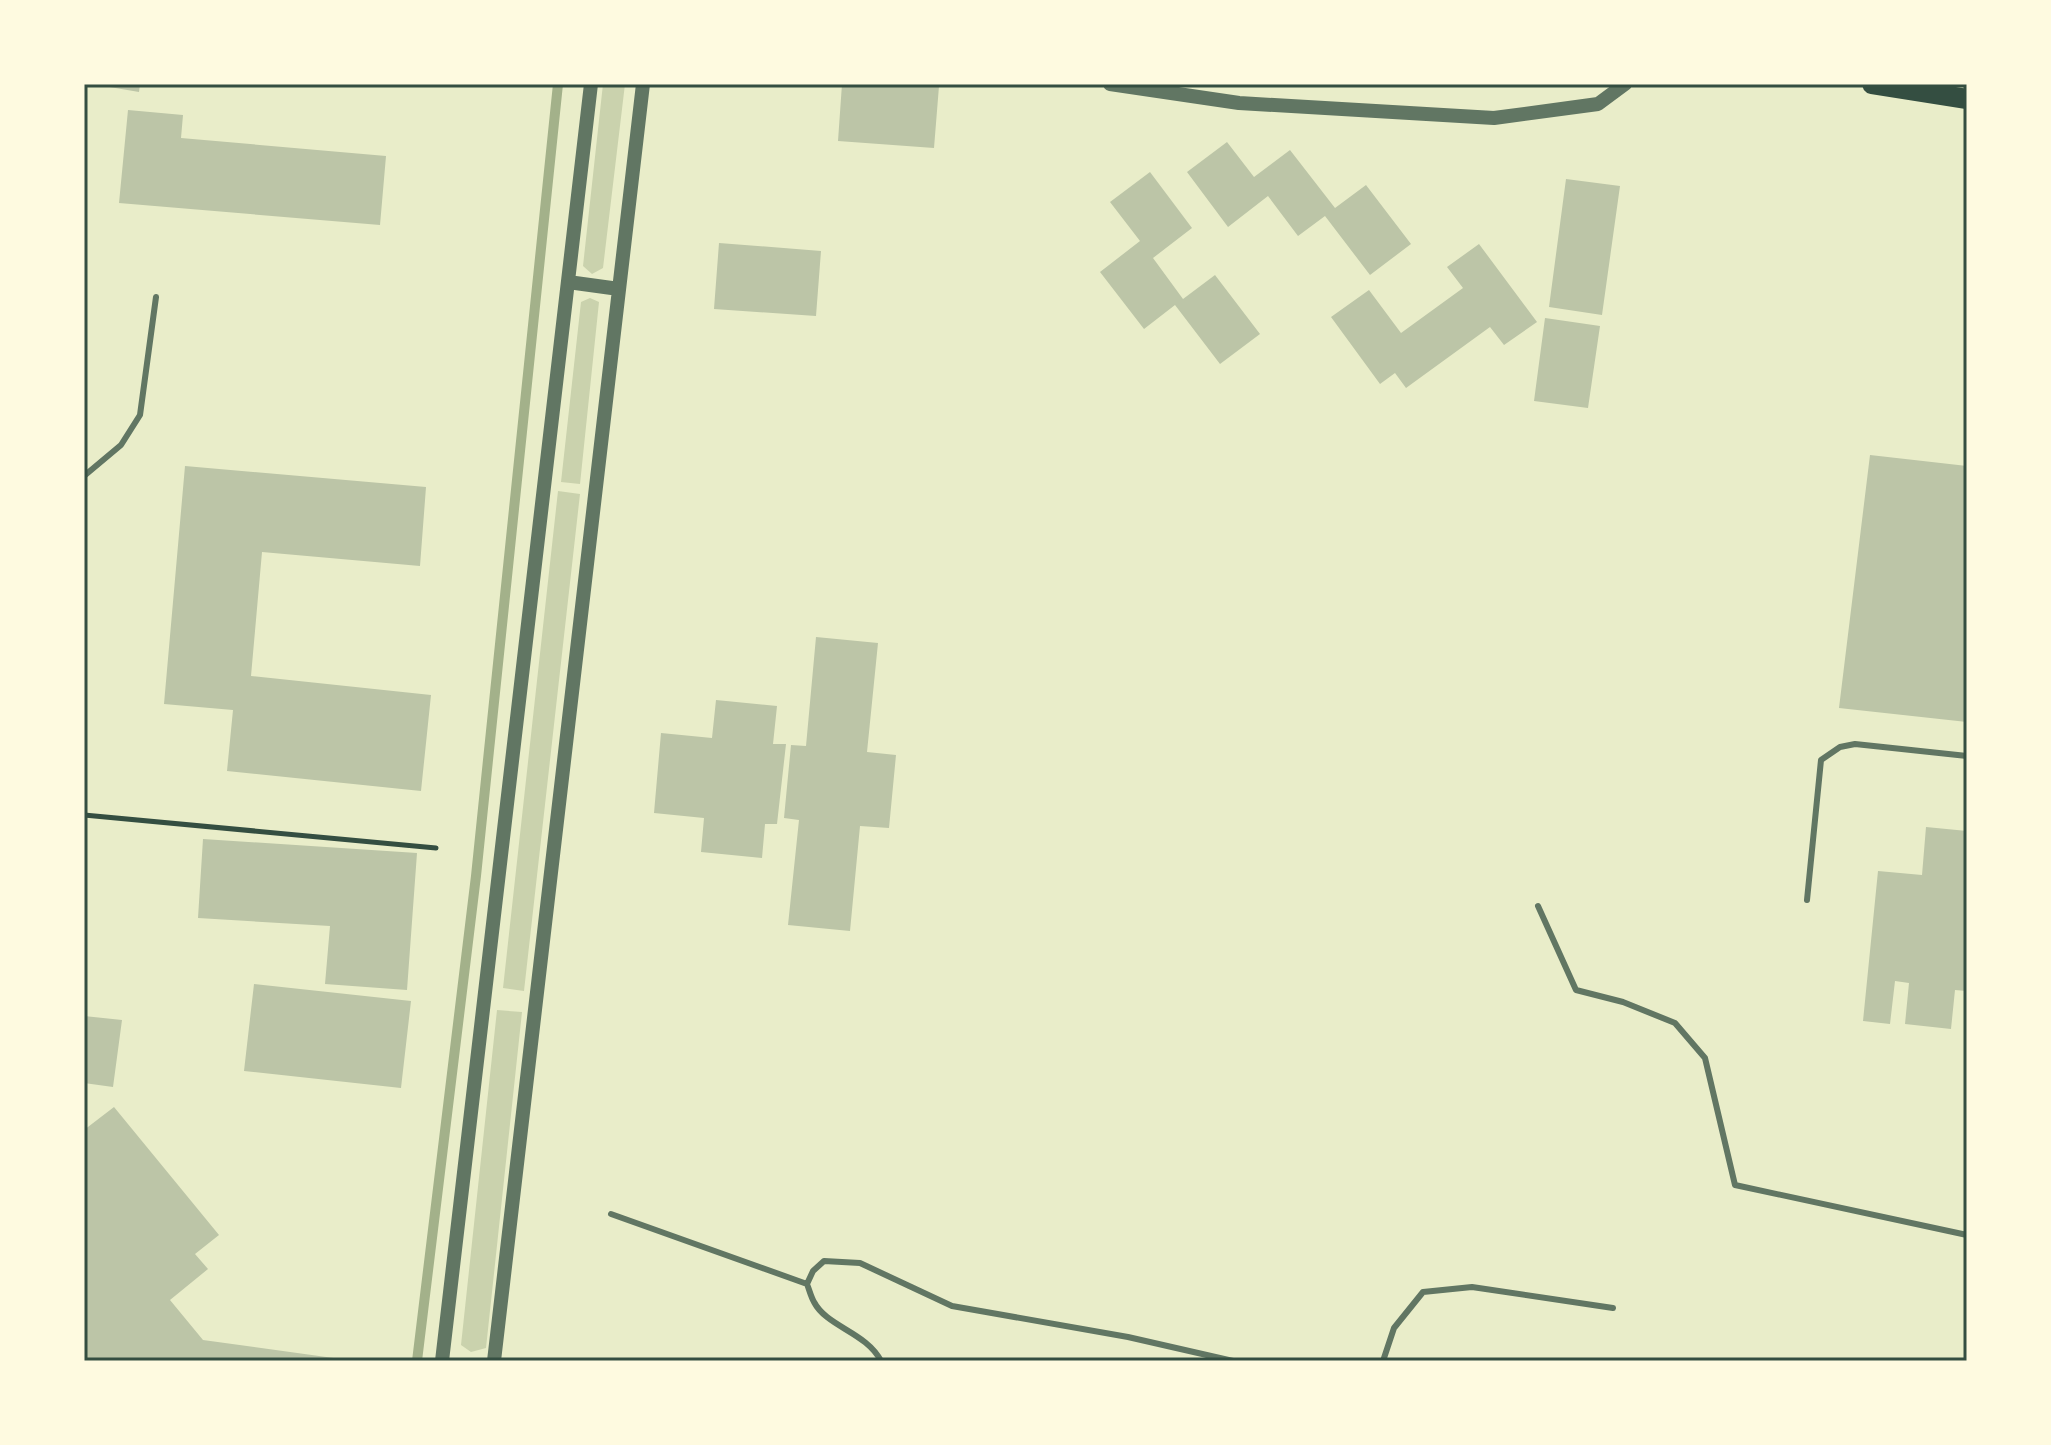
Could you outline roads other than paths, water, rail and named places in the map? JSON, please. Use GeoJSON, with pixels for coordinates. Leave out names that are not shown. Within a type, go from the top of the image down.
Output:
{"type":"FeatureCollection","features":[{"type":"Feature","properties":{"kind":"main road"},"geometry":{"type":"LineString","coordinates":[[1872,84],[1967,99]]}},
{"type":"Feature","properties":{"kind":"street"},"geometry":{"type":"LineString","coordinates":[[442,1361],[591,84]]}},
{"type":"Feature","properties":{"kind":"street"},"geometry":{"type":"LineString","coordinates":[[494,1361],[643,84]]}},
{"type":"Feature","properties":{"kind":"street"},"geometry":{"type":"LineString","coordinates":[[1110,84],[1239,103],[1494,118],[1598,104],[1625,84]]}},
{"type":"Feature","properties":{"kind":"street"},"geometry":{"type":"LineString","coordinates":[[568,282],[619,289]]}},
{"type":"Feature","properties":{"kind":"lane"},"geometry":{"type":"LineString","coordinates":[[84,476],[121,445],[140,415],[156,297]]}},
{"type":"Feature","properties":{"kind":"lane"},"geometry":{"type":"LineString","coordinates":[[1807,900],[1821,760],[1840,747],[1855,744],[1967,756]]}},
{"type":"Feature","properties":{"kind":"lane"},"geometry":{"type":"LineString","coordinates":[[1538,906],[1576,990],[1623,1002],[1675,1023],[1705,1058],[1735,1185],[1967,1235]]}},
{"type":"Feature","properties":{"kind":"lane"},"geometry":{"type":"LineString","coordinates":[[611,1214],[807,1284]]}},
{"type":"Feature","properties":{"kind":"lane"},"geometry":{"type":"LineString","coordinates":[[881,1361],[865,1340],[814,1304],[807,1284],[813,1271],[824,1261],[860,1263],[952,1306],[1128,1337],[1233,1361]]}},
{"type":"Feature","properties":{"kind":"lane"},"geometry":{"type":"LineString","coordinates":[[1383,1361],[1394,1328],[1423,1292],[1472,1287],[1613,1308]]}},
{"type":"Feature","properties":{"kind":"waterway"},"geometry":{"type":"LineString","coordinates":[[417,1361],[476,876],[558,84]]}}]}
